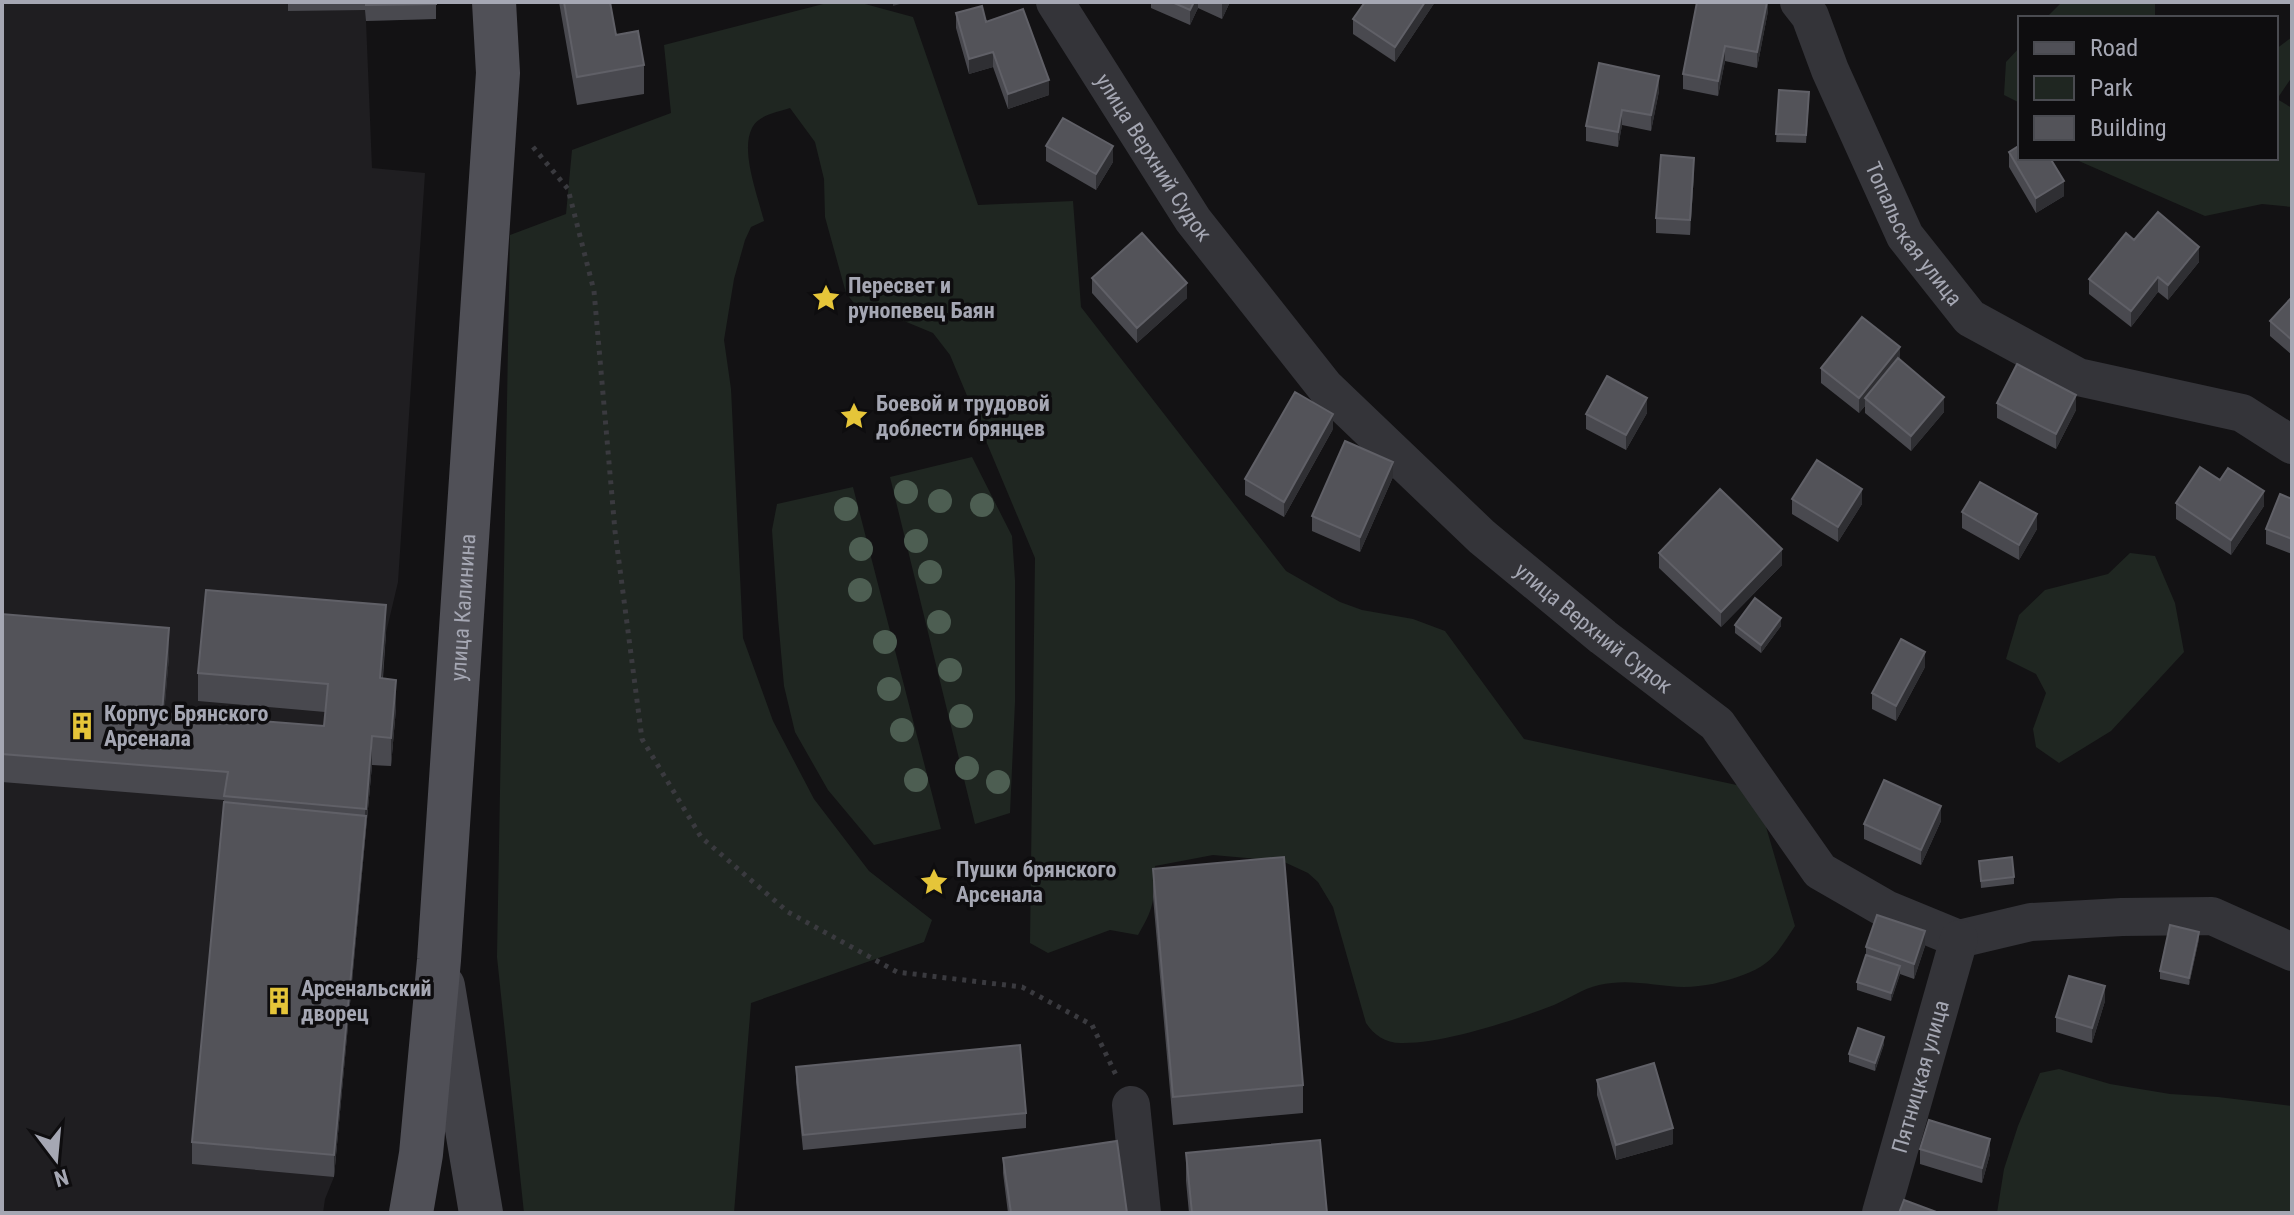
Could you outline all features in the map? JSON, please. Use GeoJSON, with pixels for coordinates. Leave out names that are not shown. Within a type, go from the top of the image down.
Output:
{"type":"FeatureCollection","features":[{"type":"Feature","properties":{"kind":"main road","name":"улица Калинина"},"geometry":{"type":"LineString","coordinates":[[411,1213],[421,1154],[439,960],[498,73],[494,2]]}},
{"type":"Feature","properties":{"kind":"street","name":"улица Верхний Судок"},"geometry":{"type":"LineString","coordinates":[[1055,2],[1193,220],[1325,387],[1482,537],[1603,637],[1717,724],[1820,871],[1886,909],[1959,939]]}},
{"type":"Feature","properties":{"kind":"street","name":"Топальская улица"},"geometry":{"type":"LineString","coordinates":[[1799,2],[1810,16],[1830,70],[1905,236],[1970,318],[2078,377],[2242,413],[2292,445]]}},
{"type":"Feature","properties":{"kind":"street"},"geometry":{"type":"LineString","coordinates":[[1959,939],[2031,922],[2212,916],[2292,952]]}},
{"type":"Feature","properties":{"kind":"street","name":"Пятницкая улица"},"geometry":{"type":"LineString","coordinates":[[1881,1213],[1959,939]]}},
{"type":"Feature","properties":{"kind":"street"},"geometry":{"type":"LineString","coordinates":[[439,960],[481,1213]]}},
{"type":"Feature","properties":{"kind":"street"},"geometry":{"type":"LineString","coordinates":[[1131,1105],[1142,1213]]}},
{"type":"Feature","properties":{"kind":"path"},"geometry":{"type":"LineString","coordinates":[[496,103],[568,189],[594,291],[615,531],[642,739],[701,837],[788,912],[897,972],[1022,987],[1092,1025],[1131,1105]]}},
{"type":"Feature","properties":{"kind":"shaded area"},"geometry":{"type":"Polygon","coordinates":[[[2,2],[436,2],[436,19],[366,21],[372,168],[425,173],[398,582],[386,633],[380,706],[396,708],[391,766],[372,765],[334,1177],[323,1213],[2,1213],[2,2]]]}},
{"type":"Feature","properties":{"kind":"green space"},"geometry":{"type":"Polygon","coordinates":[[[831,2],[864,2],[913,17],[978,205],[1073,201],[1081,307],[1286,571],[1340,602],[1362,610],[1413,619],[1445,631],[1524,739],[1755,789],[1795,926],[1774,956],[1753,971],[1721,982],[1684,987],[1631,982],[1599,985],[1500,1024],[1437,1040],[1401,1043],[1380,1038],[1366,1023],[1333,907],[1318,882],[1308,873],[1282,861],[1213,855],[1155,866],[1152,904],[1138,935],[1110,930],[1048,953],[1030,943],[1035,558],[950,355],[933,333],[892,316],[878,320],[865,317],[846,293],[825,217],[824,179],[815,142],[790,108],[759,120],[749,138],[751,174],[764,221],[751,227],[745,240],[734,279],[724,340],[731,389],[743,638],[773,721],[814,799],[869,871],[932,920],[924,942],[751,1003],[734,1213],[524,1213],[497,957],[510,235],[566,214],[572,150],[671,113],[664,45],[831,2]]]}},
{"type":"Feature","properties":{"kind":"green space"},"geometry":{"type":"Polygon","coordinates":[[[2062,2],[2155,2],[2155,16],[2048,16],[2062,2]]]}},
{"type":"Feature","properties":{"kind":"green space"},"geometry":{"type":"Polygon","coordinates":[[[2292,37],[2292,77],[2278,98],[2278,48],[2292,37]]]}},
{"type":"Feature","properties":{"kind":"green space"},"geometry":{"type":"Polygon","coordinates":[[[2018,49],[2018,102],[2004,95],[2006,62],[2018,49]]]}},
{"type":"Feature","properties":{"kind":"green space"},"geometry":{"type":"Polygon","coordinates":[[[2278,100],[2292,108],[2292,207],[2262,204],[2205,216],[2077,160],[2278,160],[2278,100]]]}},
{"type":"Feature","properties":{"kind":"green space"},"geometry":{"type":"Polygon","coordinates":[[[972,457],[1012,536],[1015,580],[1015,702],[1010,813],[975,824],[890,477],[972,457]]]}},
{"type":"Feature","properties":{"kind":"green space"},"geometry":{"type":"Polygon","coordinates":[[[853,487],[941,829],[874,845],[828,790],[795,732],[784,686],[772,530],[777,504],[853,487]]]}},
{"type":"Feature","properties":{"kind":"green space"},"geometry":{"type":"Polygon","coordinates":[[[2130,553],[2155,556],[2175,603],[2184,652],[2111,731],[2059,763],[2036,747],[2033,729],[2046,693],[2036,674],[2006,659],[2019,615],[2045,590],[2108,574],[2130,553]]]}},
{"type":"Feature","properties":{"kind":"green space"},"geometry":{"type":"Polygon","coordinates":[[[2059,1069],[2110,1084],[2170,1094],[2292,1106],[2292,1213],[1997,1213],[2004,1169],[2040,1073],[2059,1069]]]}},
{"type":"Feature","properties":{"kind":"building"},"geometry":{"type":"Polygon","coordinates":[[[366,2],[436,2],[436,4],[366,5],[366,2]]]}},
{"type":"Feature","properties":{"kind":"building"},"geometry":{"type":"Polygon","coordinates":[[[564,2],[610,2],[616,35],[638,31],[644,65],[577,77],[564,2]]]}},
{"type":"Feature","properties":{"kind":"building"},"geometry":{"type":"Polygon","coordinates":[[[1172,2],[1194,2],[1190,10],[1172,2]]]}},
{"type":"Feature","properties":{"kind":"building"},"geometry":{"type":"Polygon","coordinates":[[[1365,2],[1425,2],[1395,47],[1353,19],[1365,2]]]}},
{"type":"Feature","properties":{"kind":"building"},"geometry":{"type":"Polygon","coordinates":[[[1697,2],[1767,2],[1757,52],[1725,46],[1718,81],[1683,74],[1697,2]]]}},
{"type":"Feature","properties":{"kind":"building"},"geometry":{"type":"Polygon","coordinates":[[[982,6],[986,22],[1023,9],[1049,80],[1008,94],[993,52],[969,59],[956,13],[982,6]]]}},
{"type":"Feature","properties":{"kind":"building"},"geometry":{"type":"Polygon","coordinates":[[[1599,63],[1659,76],[1651,115],[1622,110],[1618,132],[1586,126],[1599,63]]]}},
{"type":"Feature","properties":{"kind":"building"},"geometry":{"type":"Polygon","coordinates":[[[1779,90],[1809,92],[1806,135],[1776,134],[1779,90]]]}},
{"type":"Feature","properties":{"kind":"building"},"geometry":{"type":"Polygon","coordinates":[[[1063,118],[1113,146],[1096,174],[1046,146],[1063,118]]]}},
{"type":"Feature","properties":{"kind":"building"},"geometry":{"type":"Polygon","coordinates":[[[2018,146],[2018,160],[2051,160],[2064,181],[2036,198],[2009,152],[2018,146]]]}},
{"type":"Feature","properties":{"kind":"building"},"geometry":{"type":"Polygon","coordinates":[[[1661,155],[1694,158],[1690,220],[1656,218],[1661,155]]]}},
{"type":"Feature","properties":{"kind":"building"},"geometry":{"type":"Polygon","coordinates":[[[2158,212],[2199,247],[2168,285],[2158,277],[2131,311],[2089,279],[2126,233],[2134,240],[2158,212]]]}},
{"type":"Feature","properties":{"kind":"building"},"geometry":{"type":"Polygon","coordinates":[[[1142,233],[1187,283],[1137,328],[1092,278],[1142,233]]]}},
{"type":"Feature","properties":{"kind":"building"},"geometry":{"type":"Polygon","coordinates":[[[2292,297],[2292,340],[2270,321],[2292,297]]]}},
{"type":"Feature","properties":{"kind":"building"},"geometry":{"type":"Polygon","coordinates":[[[1862,317],[1900,347],[1859,398],[1821,368],[1862,317]]]}},
{"type":"Feature","properties":{"kind":"building"},"geometry":{"type":"Polygon","coordinates":[[[1898,358],[1944,397],[1911,436],[1865,398],[1898,358]]]}},
{"type":"Feature","properties":{"kind":"building"},"geometry":{"type":"Polygon","coordinates":[[[2017,364],[2076,395],[2056,434],[1997,403],[2017,364]]]}},
{"type":"Feature","properties":{"kind":"building"},"geometry":{"type":"Polygon","coordinates":[[[1607,376],[1647,398],[1626,435],[1586,414],[1607,376]]]}},
{"type":"Feature","properties":{"kind":"building"},"geometry":{"type":"Polygon","coordinates":[[[1295,392],[1333,414],[1284,502],[1245,479],[1295,392]]]}},
{"type":"Feature","properties":{"kind":"building"},"geometry":{"type":"Polygon","coordinates":[[[1345,441],[1393,462],[1360,537],[1312,516],[1345,441]]]}},
{"type":"Feature","properties":{"kind":"building"},"geometry":{"type":"Polygon","coordinates":[[[1817,460],[1862,489],[1838,527],[1792,499],[1817,460]]]}},
{"type":"Feature","properties":{"kind":"building"},"geometry":{"type":"Polygon","coordinates":[[[2200,467],[2220,480],[2228,468],[2264,491],[2231,540],[2176,503],[2200,467]]]}},
{"type":"Feature","properties":{"kind":"building"},"geometry":{"type":"Polygon","coordinates":[[[1980,482],[2037,514],[2019,545],[1962,512],[1980,482]]]}},
{"type":"Feature","properties":{"kind":"building"},"geometry":{"type":"Polygon","coordinates":[[[1720,489],[1782,549],[1721,612],[1659,553],[1720,489]]]}},
{"type":"Feature","properties":{"kind":"building"},"geometry":{"type":"Polygon","coordinates":[[[2280,494],[2292,499],[2292,539],[2266,529],[2280,494]]]}},
{"type":"Feature","properties":{"kind":"building","name":"Корпус Брянского Арсенала"},"geometry":{"type":"Polygon","coordinates":[[[206,590],[386,605],[380,678],[396,680],[391,738],[372,736],[366,809],[224,796],[228,772],[2,754],[2,614],[169,628],[162,713],[324,726],[328,684],[198,673],[206,590]]]}},
{"type":"Feature","properties":{"kind":"building"},"geometry":{"type":"Polygon","coordinates":[[[1755,598],[1781,618],[1761,645],[1735,625],[1755,598]]]}},
{"type":"Feature","properties":{"kind":"building"},"geometry":{"type":"Polygon","coordinates":[[[1901,639],[1925,652],[1896,706],[1872,693],[1901,639]]]}},
{"type":"Feature","properties":{"kind":"building"},"geometry":{"type":"Polygon","coordinates":[[[1884,780],[1941,806],[1921,850],[1864,824],[1884,780]]]}},
{"type":"Feature","properties":{"kind":"building","name":"Арсенальский дворец"},"geometry":{"type":"Polygon","coordinates":[[[224,802],[366,816],[334,1155],[192,1142],[224,802]]]}},
{"type":"Feature","properties":{"kind":"building"},"geometry":{"type":"Polygon","coordinates":[[[1284,857],[1303,1085],[1173,1097],[1153,869],[1284,857]]]}},
{"type":"Feature","properties":{"kind":"building"},"geometry":{"type":"Polygon","coordinates":[[[2012,857],[2014,877],[1981,881],[1979,861],[2012,857]]]}},
{"type":"Feature","properties":{"kind":"building"},"geometry":{"type":"Polygon","coordinates":[[[1877,915],[1925,931],[1914,964],[1866,947],[1877,915]]]}},
{"type":"Feature","properties":{"kind":"building"},"geometry":{"type":"Polygon","coordinates":[[[2170,925],[2199,932],[2189,978],[2160,971],[2170,925]]]}},
{"type":"Feature","properties":{"kind":"building"},"geometry":{"type":"Polygon","coordinates":[[[1866,955],[1900,966],[1891,993],[1857,982],[1866,955]]]}},
{"type":"Feature","properties":{"kind":"building"},"geometry":{"type":"Polygon","coordinates":[[[2069,976],[2105,986],[2092,1028],[2056,1017],[2069,976]]]}},
{"type":"Feature","properties":{"kind":"building"},"geometry":{"type":"Polygon","coordinates":[[[1858,1028],[1884,1037],[1875,1063],[1849,1054],[1858,1028]]]}},
{"type":"Feature","properties":{"kind":"building"},"geometry":{"type":"Polygon","coordinates":[[[1020,1045],[1026,1113],[803,1135],[796,1067],[1020,1045]]]}},
{"type":"Feature","properties":{"kind":"building"},"geometry":{"type":"Polygon","coordinates":[[[1654,1063],[1673,1128],[1616,1145],[1597,1080],[1654,1063]]]}},
{"type":"Feature","properties":{"kind":"building"},"geometry":{"type":"Polygon","coordinates":[[[1929,1120],[1990,1139],[1982,1168],[1920,1149],[1929,1120]]]}},
{"type":"Feature","properties":{"kind":"building"},"geometry":{"type":"Polygon","coordinates":[[[1320,1140],[1327,1213],[1192,1213],[1186,1153],[1320,1140]]]}},
{"type":"Feature","properties":{"kind":"building"},"geometry":{"type":"Polygon","coordinates":[[[1117,1141],[1127,1213],[1011,1213],[1003,1158],[1117,1141]]]}},
{"type":"Feature","properties":{"kind":"building"},"geometry":{"type":"Polygon","coordinates":[[[1904,1200],[1939,1213],[1899,1213],[1904,1200]]]}},
{"type":"Feature","properties":{"kind":"place","name":"Пересвет и рунопевец Баян"},"geometry":{"type":"Point","coordinates":[826,298]}},
{"type":"Feature","properties":{"kind":"place","name":"Боевой и трудовой доблести брянцев"},"geometry":{"type":"Point","coordinates":[854,416]}},
{"type":"Feature","properties":{"kind":"place","name":"Корпус Брянского Арсенала"},"geometry":{"type":"Point","coordinates":[82,726]}},
{"type":"Feature","properties":{"kind":"place","name":"Пушки брянского Арсенала"},"geometry":{"type":"Point","coordinates":[934,882]}},
{"type":"Feature","properties":{"kind":"place","name":"Арсенальский дворец"},"geometry":{"type":"Point","coordinates":[279,1001]}}]}
